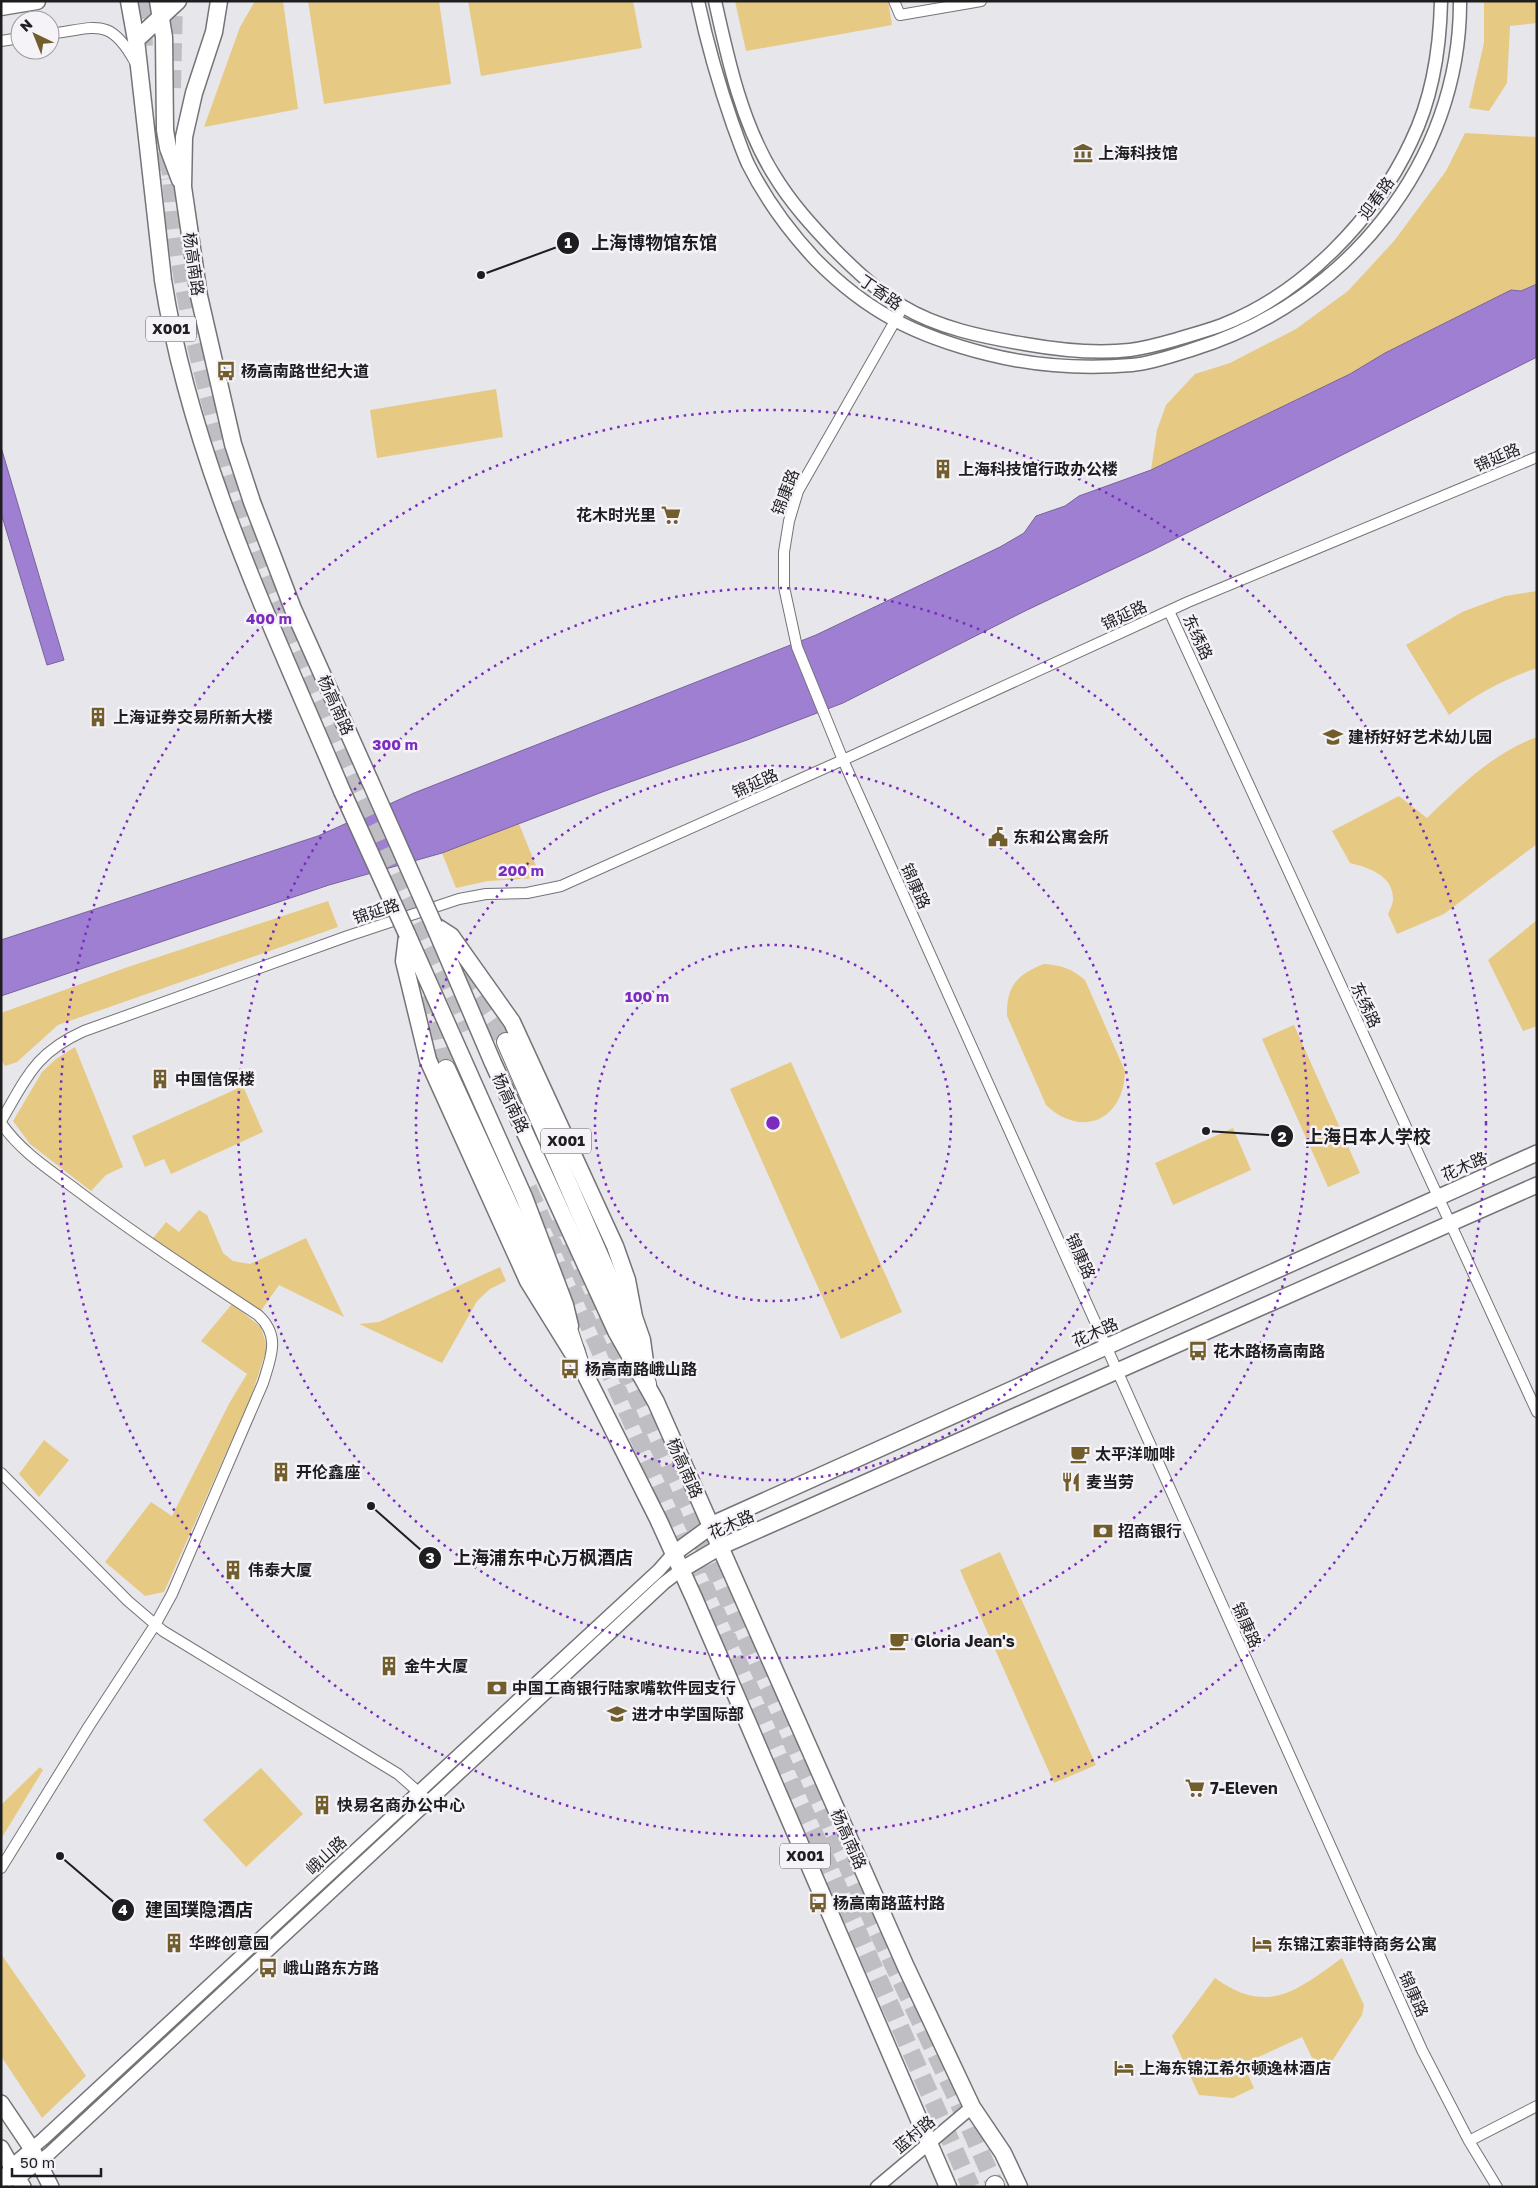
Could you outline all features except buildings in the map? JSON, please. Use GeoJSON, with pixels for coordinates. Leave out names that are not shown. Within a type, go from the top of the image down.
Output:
{"type":"FeatureCollection","features":[{"type":"Feature","properties":{"kind":"highway"},"geometry":{"type":"LineString","coordinates":[[506,1042],[621,1306],[648,1384]]}},
{"type":"Feature","properties":{"kind":"highway"},"geometry":{"type":"LineString","coordinates":[[446,1069],[540,1274],[569,1332],[579,1362]]}},
{"type":"Feature","properties":{"kind":"main road"},"geometry":{"type":"LineString","coordinates":[[1,7],[37,1]]}},
{"type":"Feature","properties":{"kind":"main road","name":"杨高南路"},"geometry":{"type":"LineString","coordinates":[[129,1],[136,40],[165,298],[172,335],[207,460],[249,572],[342,791],[524,1196],[565,1305],[579,1362],[658,1519],[681,1570],[948,2187]]}},
{"type":"Feature","properties":{"kind":"main road"},"geometry":{"type":"LineString","coordinates":[[136,40],[160,9],[178,1]]}},
{"type":"Feature","properties":{"kind":"main road","name":"杨高南路"},"geometry":{"type":"LineString","coordinates":[[219,1],[214,32],[194,93],[184,137],[183,187],[199,296],[233,444],[252,502],[294,610],[434,925],[492,1063],[616,1331],[648,1384],[906,1967],[972,2107],[1003,2153],[1019,2187]]}},
{"type":"Feature","properties":{"kind":"main road"},"geometry":{"type":"LineString","coordinates":[[160,9],[164,37],[168,148],[183,187]]}},
{"type":"Feature","properties":{"kind":"main road","name":"X001"},"geometry":{"type":"LineString","coordinates":[[434,925],[451,936],[512,1022],[615,1246],[627,1280],[634,1317],[642,1340],[648,1384]]}},
{"type":"Feature","properties":{"kind":"main road","name":"X001"},"geometry":{"type":"LineString","coordinates":[[407,934],[404,961],[428,1060],[528,1281],[579,1362]]}},
{"type":"Feature","properties":{"kind":"main road","name":"花木路"},"geometry":{"type":"LineString","coordinates":[[673,1554],[717,1522],[1537,1153]]}},
{"type":"Feature","properties":{"kind":"main road","name":"花木路"},"geometry":{"type":"LineString","coordinates":[[681,1570],[720,1547],[1537,1185]]}},
{"type":"Feature","properties":{"kind":"main road"},"geometry":{"type":"LineString","coordinates":[[1,2103],[35,2156],[51,2187]]}},
{"type":"Feature","properties":{"kind":"main road"},"geometry":{"type":"LineString","coordinates":[[1,2148],[18,2177]]}},
{"type":"Feature","properties":{"kind":"street","name":"丁香路"},"geometry":{"type":"LineString","coordinates":[[698,1],[724,99],[747,162],[760,186],[788,227],[816,260],[844,285],[894,322],[927,337],[958,347],[1009,359],[1059,366],[1134,365],[1217,342]]}},
{"type":"Feature","properties":{"kind":"street","name":"丁香路"},"geometry":{"type":"LineString","coordinates":[[715,1],[739,93],[761,152],[774,175],[809,223],[860,275],[903,307],[965,332],[1053,349],[1092,352],[1131,350],[1223,325]]}},
{"type":"Feature","properties":{"kind":"street"},"geometry":{"type":"LineString","coordinates":[[894,1],[900,14],[981,1]]}},
{"type":"Feature","properties":{"kind":"street","name":"迎春路"},"geometry":{"type":"LineString","coordinates":[[1223,325],[1291,287],[1346,238],[1372,206],[1411,142],[1422,116],[1438,54],[1441,1]]}},
{"type":"Feature","properties":{"kind":"street","name":"迎春路"},"geometry":{"type":"LineString","coordinates":[[1217,342],[1253,327],[1291,305],[1325,280],[1358,249],[1385,217],[1428,147],[1444,111],[1457,48],[1460,1]]}},
{"type":"Feature","properties":{"kind":"street"},"geometry":{"type":"LineString","coordinates":[[60,33],[97,28],[104,28],[114,32],[127,48],[140,74]]}},
{"type":"Feature","properties":{"kind":"street","name":"锦康路"},"geometry":{"type":"LineString","coordinates":[[903,307],[798,491],[789,521],[784,552],[784,587],[797,647],[843,760],[1422,2050],[1469,2141],[1497,2187]]}},
{"type":"Feature","properties":{"kind":"street","name":"锦延路"},"geometry":{"type":"LineString","coordinates":[[1,1122],[33,1068],[44,1054],[62,1040],[348,936],[459,899],[486,894],[527,893],[561,886],[1169,611],[1537,457]]}},
{"type":"Feature","properties":{"kind":"street","name":"东绣路"},"geometry":{"type":"LineString","coordinates":[[1169,611],[1537,1412]]}},
{"type":"Feature","properties":{"kind":"street"},"geometry":{"type":"LineString","coordinates":[[1,1122],[12,1138],[23,1149],[101,1208],[258,1316],[271,1330],[272,1349],[263,1383],[172,1594],[155,1625],[88,1726],[1,1868]]}},
{"type":"Feature","properties":{"kind":"street"},"geometry":{"type":"LineString","coordinates":[[1,1473],[128,1601],[155,1625],[398,1774],[429,1801]]}},
{"type":"Feature","properties":{"kind":"street","name":"峨山路"},"geometry":{"type":"LineString","coordinates":[[2,2182],[18,2177],[35,2156],[418,1791],[659,1570],[673,1554]]}},
{"type":"Feature","properties":{"kind":"street","name":"峨山路"},"geometry":{"type":"LineString","coordinates":[[35,2156],[429,1801],[657,1589],[681,1570]]}},
{"type":"Feature","properties":{"kind":"street"},"geometry":{"type":"LineString","coordinates":[[1469,2141],[1537,2106]]}},
{"type":"Feature","properties":{"kind":"street","name":"蓝村路"},"geometry":{"type":"LineString","coordinates":[[878,2187],[972,2107]]}},
{"type":"Feature","properties":{"kind":"shaded area"},"geometry":{"type":"Polygon","coordinates":[[[255,1],[283,1],[298,109],[204,127],[240,27],[255,1]]]}},
{"type":"Feature","properties":{"kind":"shaded area"},"geometry":{"type":"Polygon","coordinates":[[[308,1],[439,1],[451,84],[324,104],[308,1]]]}},
{"type":"Feature","properties":{"kind":"shaded area"},"geometry":{"type":"Polygon","coordinates":[[[468,1],[633,1],[642,48],[481,76],[468,1]]]}},
{"type":"Feature","properties":{"kind":"shaded area"},"geometry":{"type":"Polygon","coordinates":[[[735,1],[888,1],[892,25],[746,51],[735,1]]]}},
{"type":"Feature","properties":{"kind":"shaded area"},"geometry":{"type":"Polygon","coordinates":[[[1484,1],[1537,1],[1537,23],[1510,26],[1507,83],[1489,111],[1469,108],[1484,43],[1484,1]]]}},
{"type":"Feature","properties":{"kind":"shaded area"},"geometry":{"type":"Polygon","coordinates":[[[1465,133],[1537,137],[1537,284],[1521,291],[1511,290],[1385,353],[1350,374],[1151,470],[1157,430],[1166,405],[1195,374],[1230,363],[1296,329],[1348,291],[1394,241],[1446,171],[1465,133]]]}},
{"type":"Feature","properties":{"kind":"shaded area"},"geometry":{"type":"Polygon","coordinates":[[[1537,284],[1537,357],[843,703],[442,853],[329,885],[1,996],[1,940],[318,836],[414,793],[816,635],[1000,547],[1024,533],[1036,516],[1065,506],[1079,496],[1151,470],[1350,374],[1385,353],[1511,290],[1521,291],[1537,284]]]}},
{"type":"Feature","properties":{"kind":"shaded area"},"geometry":{"type":"Polygon","coordinates":[[[496,389],[503,437],[377,458],[370,410],[496,389]]]}},
{"type":"Feature","properties":{"kind":"shaded area"},"geometry":{"type":"Polygon","coordinates":[[[1,447],[64,660],[47,665],[1,513],[1,447]]]}},
{"type":"Feature","properties":{"kind":"shaded area"},"geometry":{"type":"Polygon","coordinates":[[[1537,591],[1537,668],[1491,688],[1449,715],[1406,645],[1462,612],[1505,596],[1537,591]]]}},
{"type":"Feature","properties":{"kind":"shaded area"},"geometry":{"type":"Polygon","coordinates":[[[1537,737],[1537,844],[1444,914],[1397,934],[1388,914],[1393,899],[1389,884],[1372,870],[1350,863],[1332,831],[1399,796],[1427,818],[1492,761],[1537,737]]]}},
{"type":"Feature","properties":{"kind":"shaded area"},"geometry":{"type":"Polygon","coordinates":[[[519,824],[541,878],[488,881],[456,888],[442,853],[519,824]]]}},
{"type":"Feature","properties":{"kind":"shaded area"},"geometry":{"type":"Polygon","coordinates":[[[328,901],[338,927],[58,1025],[17,1062],[5,1066],[1,1059],[1,1013],[125,968],[328,901]]]}},
{"type":"Feature","properties":{"kind":"shaded area"},"geometry":{"type":"Polygon","coordinates":[[[1537,920],[1537,1026],[1523,1031],[1488,960],[1537,920]]]}},
{"type":"Feature","properties":{"kind":"shaded area"},"geometry":{"type":"Polygon","coordinates":[[[1044,964],[1066,968],[1085,980],[1125,1071],[1123,1088],[1117,1102],[1109,1112],[1099,1119],[1087,1122],[1073,1121],[1046,1105],[1007,1016],[1009,997],[1015,983],[1027,972],[1044,964]]]}},
{"type":"Feature","properties":{"kind":"shaded area"},"geometry":{"type":"Polygon","coordinates":[[[1294,1025],[1360,1173],[1328,1187],[1262,1039],[1294,1025]]]}},
{"type":"Feature","properties":{"kind":"shaded area"},"geometry":{"type":"Polygon","coordinates":[[[75,1047],[123,1167],[106,1175],[91,1191],[30,1144],[13,1121],[42,1072],[56,1059],[75,1047]]]}},
{"type":"Feature","properties":{"kind":"shaded area"},"geometry":{"type":"Polygon","coordinates":[[[791,1062],[902,1312],[841,1339],[730,1089],[791,1062]]]}},
{"type":"Feature","properties":{"kind":"shaded area"},"geometry":{"type":"Polygon","coordinates":[[[243,1086],[263,1132],[171,1174],[164,1159],[145,1167],[132,1136],[243,1086]]]}},
{"type":"Feature","properties":{"kind":"shaded area"},"geometry":{"type":"Polygon","coordinates":[[[1233,1128],[1251,1170],[1173,1205],[1155,1163],[1233,1128]]]}},
{"type":"Feature","properties":{"kind":"shaded area"},"geometry":{"type":"Polygon","coordinates":[[[199,1210],[207,1215],[223,1253],[233,1261],[250,1264],[306,1238],[344,1317],[279,1285],[258,1315],[150,1242],[166,1222],[179,1232],[199,1210]]]}},
{"type":"Feature","properties":{"kind":"shaded area"},"geometry":{"type":"Polygon","coordinates":[[[500,1267],[506,1281],[490,1289],[477,1301],[442,1363],[359,1324],[379,1322],[500,1267]]]}},
{"type":"Feature","properties":{"kind":"shaded area"},"geometry":{"type":"Polygon","coordinates":[[[232,1304],[261,1327],[267,1348],[251,1397],[164,1592],[145,1596],[105,1562],[151,1502],[172,1516],[230,1402],[247,1374],[201,1341],[232,1304]]]}},
{"type":"Feature","properties":{"kind":"shaded area"},"geometry":{"type":"Polygon","coordinates":[[[44,1440],[69,1460],[39,1497],[19,1474],[44,1440]]]}},
{"type":"Feature","properties":{"kind":"shaded area"},"geometry":{"type":"Polygon","coordinates":[[[1000,1552],[1096,1765],[1054,1783],[960,1570],[1000,1552]]]}},
{"type":"Feature","properties":{"kind":"shaded area"},"geometry":{"type":"Polygon","coordinates":[[[40,1767],[43,1770],[1,1839],[1,1805],[40,1767]]]}},
{"type":"Feature","properties":{"kind":"shaded area"},"geometry":{"type":"Polygon","coordinates":[[[261,1768],[303,1814],[246,1867],[203,1820],[261,1768]]]}},
{"type":"Feature","properties":{"kind":"shaded area"},"geometry":{"type":"Polygon","coordinates":[[[1,1954],[86,2076],[42,2118],[1,2056],[1,1954]]]}},
{"type":"Feature","properties":{"kind":"shaded area"},"geometry":{"type":"Polygon","coordinates":[[[1342,1958],[1364,2005],[1362,2015],[1332,2061],[1317,2068],[1302,2037],[1243,2064],[1254,2088],[1233,2098],[1199,2095],[1172,2036],[1215,1978],[1251,1996],[1281,1995],[1296,1989],[1342,1958]]]}},
{"type":"Feature","properties":{"kind":"tunnel"},"geometry":{"type":"LineString","coordinates":[[142,1],[144,46]]}},
{"type":"Feature","properties":{"kind":"tunnel"},"geometry":{"type":"LineString","coordinates":[[172,88],[174,1]]}},
{"type":"Feature","properties":{"kind":"tunnel"},"geometry":{"type":"LineString","coordinates":[[153,126],[161,180]]}},
{"type":"Feature","properties":{"kind":"tunnel"},"geometry":{"type":"LineString","coordinates":[[170,157],[175,225],[189,313],[216,423],[242,512],[307,676],[470,1029]]}},
{"type":"Feature","properties":{"kind":"tunnel"},"geometry":{"type":"LineString","coordinates":[[460,977],[506,1042]]}},
{"type":"Feature","properties":{"kind":"tunnel"},"geometry":{"type":"LineString","coordinates":[[431,995],[446,1069]]}},
{"type":"Feature","properties":{"kind":"tunnel"},"geometry":{"type":"LineString","coordinates":[[528,1188],[971,2187]]}},
{"type":"Feature","properties":{"kind":"tunnel"},"geometry":{"type":"LineString","coordinates":[[556,1219],[867,1909],[956,2097],[995,2185]]}},
{"type":"Feature","properties":{"kind":"place","name":"上海科技馆"},"geometry":{"type":"Point","coordinates":[1083,153]}},
{"type":"Feature","properties":{"kind":"place","name":"上海博物馆东馆"},"geometry":{"type":"Point","coordinates":[481,275]}},
{"type":"Feature","properties":{"kind":"place","name":"杨高南路世纪大道"},"geometry":{"type":"Point","coordinates":[226,371]}},
{"type":"Feature","properties":{"kind":"place","name":"上海科技馆行政办公楼"},"geometry":{"type":"Point","coordinates":[943,469]}},
{"type":"Feature","properties":{"kind":"place","name":"花木时光里"},"geometry":{"type":"Point","coordinates":[671,515]}},
{"type":"Feature","properties":{"kind":"place","name":"上海证券交易所新大楼"},"geometry":{"type":"Point","coordinates":[98,717]}},
{"type":"Feature","properties":{"kind":"place","name":"建桥好好艺术幼儿园"},"geometry":{"type":"Point","coordinates":[1333,737]}},
{"type":"Feature","properties":{"kind":"place","name":"东和公寓会所"},"geometry":{"type":"Point","coordinates":[998,837]}},
{"type":"Feature","properties":{"kind":"place","name":"中国信保楼"},"geometry":{"type":"Point","coordinates":[160,1079]}},
{"type":"Feature","properties":{"kind":"place","name":"上海日本人学校"},"geometry":{"type":"Point","coordinates":[1206,1131]}},
{"type":"Feature","properties":{"kind":"place","name":"花木路杨高南路"},"geometry":{"type":"Point","coordinates":[1198,1351]}},
{"type":"Feature","properties":{"kind":"place","name":"杨高南路峨山路"},"geometry":{"type":"Point","coordinates":[570,1369]}},
{"type":"Feature","properties":{"kind":"place","name":"太平洋咖啡"},"geometry":{"type":"Point","coordinates":[1080,1454]}},
{"type":"Feature","properties":{"kind":"place","name":"开伦鑫座"},"geometry":{"type":"Point","coordinates":[281,1472]}},
{"type":"Feature","properties":{"kind":"place","name":"麦当劳"},"geometry":{"type":"Point","coordinates":[1071,1482]}},
{"type":"Feature","properties":{"kind":"place","name":"上海浦东中心万枫酒店"},"geometry":{"type":"Point","coordinates":[371,1506]}},
{"type":"Feature","properties":{"kind":"place","name":"招商银行"},"geometry":{"type":"Point","coordinates":[1103,1531]}},
{"type":"Feature","properties":{"kind":"place","name":"伟泰大厦"},"geometry":{"type":"Point","coordinates":[233,1570]}},
{"type":"Feature","properties":{"kind":"place","name":"Gloria Jean's"},"geometry":{"type":"Point","coordinates":[899,1641]}},
{"type":"Feature","properties":{"kind":"place","name":"金牛大厦"},"geometry":{"type":"Point","coordinates":[389,1666]}},
{"type":"Feature","properties":{"kind":"place","name":"中国工商银行陆家嘴软件园支行"},"geometry":{"type":"Point","coordinates":[497,1688]}},
{"type":"Feature","properties":{"kind":"place","name":"进才中学国际部"},"geometry":{"type":"Point","coordinates":[617,1714]}},
{"type":"Feature","properties":{"kind":"place","name":"7-Eleven"},"geometry":{"type":"Point","coordinates":[1195,1788]}},
{"type":"Feature","properties":{"kind":"place","name":"快易名商办公中心"},"geometry":{"type":"Point","coordinates":[322,1805]}},
{"type":"Feature","properties":{"kind":"place","name":"建国璞隐酒店"},"geometry":{"type":"Point","coordinates":[60,1856]}},
{"type":"Feature","properties":{"kind":"place","name":"杨高南路蓝村路"},"geometry":{"type":"Point","coordinates":[818,1903]}},
{"type":"Feature","properties":{"kind":"place","name":"华晔创意园"},"geometry":{"type":"Point","coordinates":[174,1943]}},
{"type":"Feature","properties":{"kind":"place","name":"东锦江索菲特商务公寓"},"geometry":{"type":"Point","coordinates":[1262,1944]}},
{"type":"Feature","properties":{"kind":"place","name":"峨山路东方路"},"geometry":{"type":"Point","coordinates":[268,1968]}},
{"type":"Feature","properties":{"kind":"place","name":"上海东锦江希尔顿逸林酒店"},"geometry":{"type":"Point","coordinates":[1124,2068]}}]}
